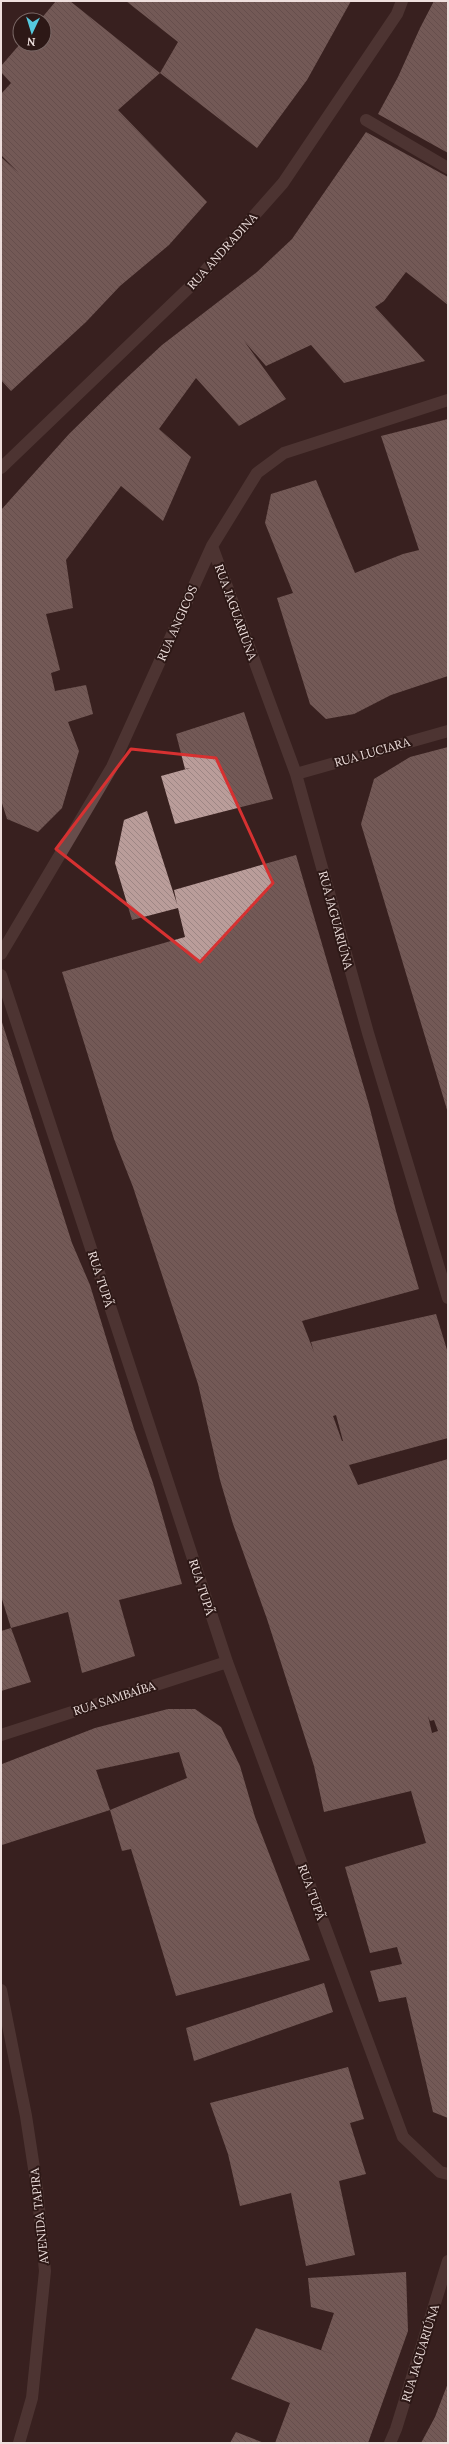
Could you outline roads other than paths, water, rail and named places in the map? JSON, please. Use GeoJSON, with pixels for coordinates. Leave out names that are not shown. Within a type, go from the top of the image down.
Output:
{"type":"FeatureCollection","features":[{"type":"Feature","properties":{"kind":"street","name":"RUA ANDRADINA"},"geometry":{"type":"LineString","coordinates":[[1,468],[196,281],[283,183],[397,14],[402,1]]}},
{"type":"Feature","properties":{"kind":"street"},"geometry":{"type":"LineString","coordinates":[[366,120],[448,168]]}},
{"type":"Feature","properties":{"kind":"street","name":"RUA ANGICOS"},"geometry":{"type":"LineString","coordinates":[[1,954],[112,767],[212,546],[257,472],[284,453],[448,400]]}},
{"type":"Feature","properties":{"kind":"street","name":"RUA JAGUARIÚNA"},"geometry":{"type":"LineString","coordinates":[[212,546],[296,774],[368,1033],[448,1298]]}},
{"type":"Feature","properties":{"kind":"street","name":"RUA LUCIARA"},"geometry":{"type":"LineString","coordinates":[[296,774],[448,731]]}},
{"type":"Feature","properties":{"kind":"street","name":"RUA TUPÃ"},"geometry":{"type":"LineString","coordinates":[[1,975],[227,1662],[403,2137],[440,2172],[448,2174]]}},
{"type":"Feature","properties":{"kind":"street","name":"RUA SAMBAÍBA"},"geometry":{"type":"LineString","coordinates":[[1,1734],[227,1662]]}},
{"type":"Feature","properties":{"kind":"street","name":"AVENIDA TAPIRA"},"geometry":{"type":"LineString","coordinates":[[1,1990],[26,2116],[38,2188],[45,2271],[32,2398],[19,2443]]}},
{"type":"Feature","properties":{"kind":"street","name":"RUA JAGUARIÚNA"},"geometry":{"type":"LineString","coordinates":[[390,2443],[396,2429],[448,2261]]}}]}
